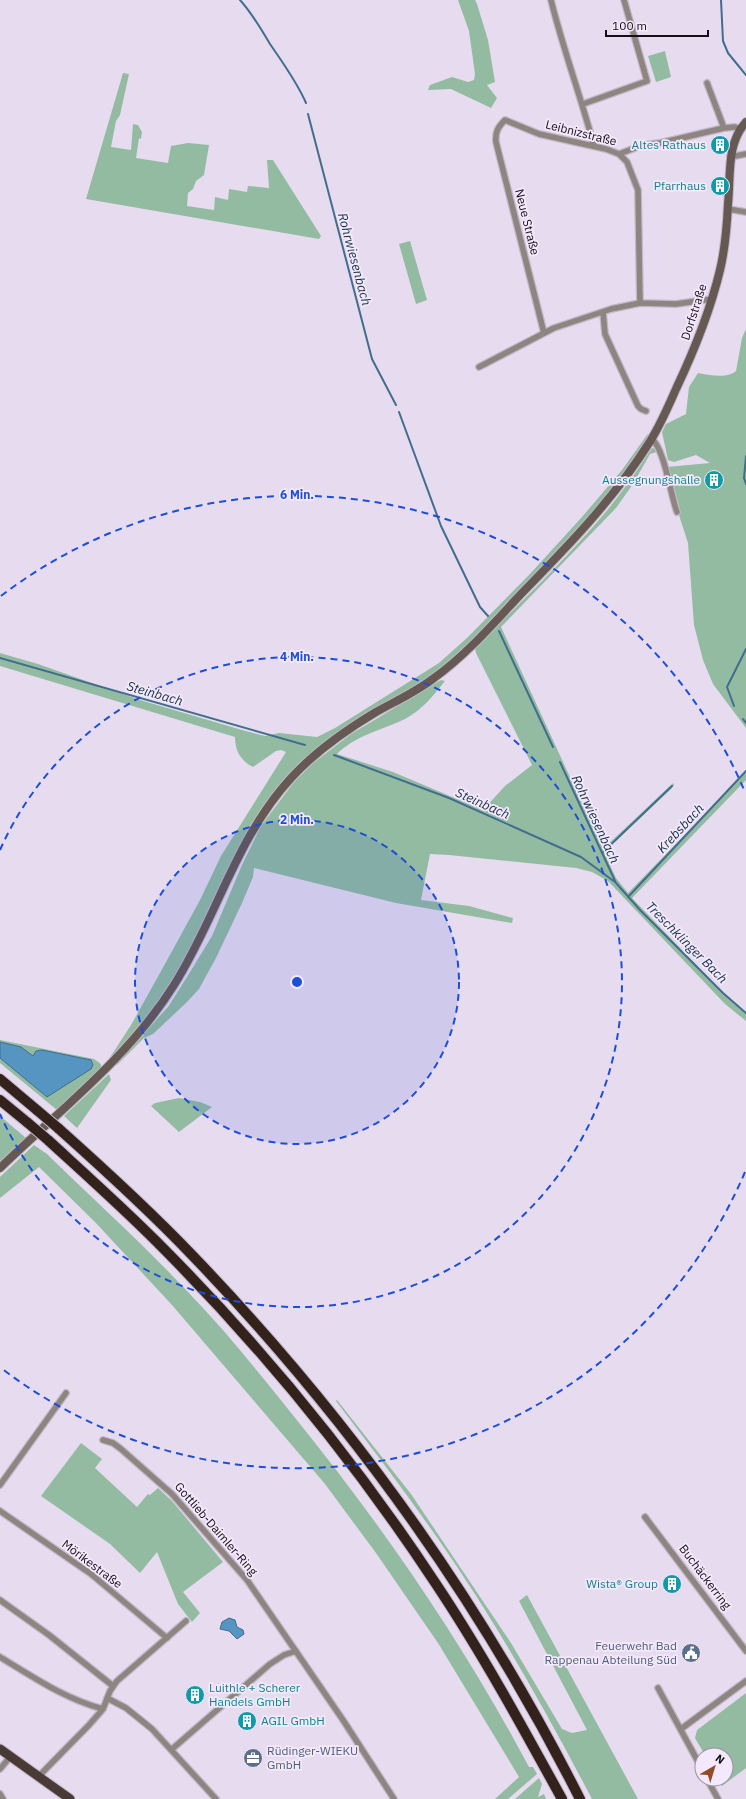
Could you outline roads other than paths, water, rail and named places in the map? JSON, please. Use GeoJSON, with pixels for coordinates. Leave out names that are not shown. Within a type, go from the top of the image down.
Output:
{"type":"FeatureCollection","features":[{"type":"Feature","properties":{"kind":"highway"},"geometry":{"type":"LineString","coordinates":[[0,1079],[58,1128],[118,1182],[214,1279],[282,1353],[366,1458],[471,1607],[534,1713],[580,1799]]}},
{"type":"Feature","properties":{"kind":"highway"},"geometry":{"type":"LineString","coordinates":[[0,1100],[48,1140],[113,1200],[201,1287],[268,1363],[330,1439],[413,1550],[459,1620],[505,1694],[562,1799]]}},
{"type":"Feature","properties":{"kind":"main road"},"geometry":{"type":"LineString","coordinates":[[0,1749],[70,1799]]}},
{"type":"Feature","properties":{"kind":"street"},"geometry":{"type":"LineString","coordinates":[[551,0],[558,27],[583,104],[594,146]]}},
{"type":"Feature","properties":{"kind":"street"},"geometry":{"type":"LineString","coordinates":[[583,104],[648,81],[624,0]]}},
{"type":"Feature","properties":{"kind":"street"},"geometry":{"type":"LineString","coordinates":[[707,83],[724,128]]}},
{"type":"Feature","properties":{"kind":"street","name":"Leibnizstraße"},"geometry":{"type":"LineString","coordinates":[[506,120],[539,134],[594,146],[619,154],[627,162],[638,190],[640,303]]}},
{"type":"Feature","properties":{"kind":"street","name":"Neue Straße"},"geometry":{"type":"LineString","coordinates":[[506,120],[497,128],[495,134],[496,142],[544,333]]}},
{"type":"Feature","properties":{"kind":"street","name":"Dorfstraße"},"geometry":{"type":"LineString","coordinates":[[0,1168],[108,1068],[160,1008],[195,950],[231,870],[256,823],[294,774],[312,757],[345,732],[418,689],[451,665],[590,523],[638,461],[652,438],[690,358],[712,299],[720,270],[728,209],[730,157],[736,134],[746,122]]}},
{"type":"Feature","properties":{"kind":"street"},"geometry":{"type":"LineString","coordinates":[[619,154],[643,145],[660,143],[724,128],[735,127],[740,129]]}},
{"type":"Feature","properties":{"kind":"street"},"geometry":{"type":"LineString","coordinates":[[730,157],[746,154]]}},
{"type":"Feature","properties":{"kind":"street"},"geometry":{"type":"LineString","coordinates":[[728,209],[746,212]]}},
{"type":"Feature","properties":{"kind":"street"},"geometry":{"type":"LineString","coordinates":[[479,367],[544,333],[603,312],[640,303],[676,304],[712,299]]}},
{"type":"Feature","properties":{"kind":"street"},"geometry":{"type":"LineString","coordinates":[[603,312],[605,334],[638,406],[646,411]]}},
{"type":"Feature","properties":{"kind":"street"},"geometry":{"type":"LineString","coordinates":[[652,438],[657,443],[661,453],[676,512]]}},
{"type":"Feature","properties":{"kind":"street"},"geometry":{"type":"LineString","coordinates":[[0,1486],[66,1393]]}},
{"type":"Feature","properties":{"kind":"street","name":"Gottlieb-Daimler-Ring"},"geometry":{"type":"LineString","coordinates":[[103,1440],[113,1443],[122,1449],[172,1494],[247,1580],[343,1720],[394,1799]]}},
{"type":"Feature","properties":{"kind":"street","name":"Mörikestraße"},"geometry":{"type":"LineString","coordinates":[[0,1511],[91,1574],[167,1638]]}},
{"type":"Feature","properties":{"kind":"street","name":"Buchäckerring"},"geometry":{"type":"LineString","coordinates":[[645,1517],[746,1650]]}},
{"type":"Feature","properties":{"kind":"street"},"geometry":{"type":"LineString","coordinates":[[0,1600],[49,1635],[113,1686]]}},
{"type":"Feature","properties":{"kind":"street"},"geometry":{"type":"LineString","coordinates":[[38,1776],[103,1709],[113,1686],[186,1621]]}},
{"type":"Feature","properties":{"kind":"street"},"geometry":{"type":"LineString","coordinates":[[172,1750],[270,1664],[284,1655],[296,1651]]}},
{"type":"Feature","properties":{"kind":"street"},"geometry":{"type":"LineString","coordinates":[[0,1657],[45,1685],[85,1703],[103,1709]]}},
{"type":"Feature","properties":{"kind":"street"},"geometry":{"type":"LineString","coordinates":[[681,1729],[746,1681]]}},
{"type":"Feature","properties":{"kind":"street"},"geometry":{"type":"LineString","coordinates":[[658,1688],[694,1754]]}},
{"type":"Feature","properties":{"kind":"street"},"geometry":{"type":"LineString","coordinates":[[107,1698],[134,1714],[152,1729],[216,1799]]}},
{"type":"Feature","properties":{"kind":"street"},"geometry":{"type":"LineString","coordinates":[[0,1769],[10,1757]]}},
{"type":"Feature","properties":{"kind":"street"},"geometry":{"type":"LineString","coordinates":[[711,1787],[718,1799]]}},
{"type":"Feature","properties":{"kind":"street"},"geometry":{"type":"LineString","coordinates":[[0,1794],[3,1799]]}},
{"type":"Feature","properties":{"kind":"water"},"geometry":{"type":"Polygon","coordinates":[[[0,1042],[21,1047],[33,1056],[36,1051],[42,1050],[91,1060],[93,1065],[91,1069],[47,1097],[0,1058],[0,1042]]]}},
{"type":"Feature","properties":{"kind":"water"},"geometry":{"type":"Polygon","coordinates":[[[229,1618],[235,1620],[237,1627],[243,1630],[244,1634],[237,1639],[229,1631],[220,1629],[222,1622],[229,1618]]]}},
{"type":"Feature","properties":{"kind":"waterway","name":"Rohrwiesenbach"},"geometry":{"type":"LineString","coordinates":[[240,0],[290,73],[306,103]]}},
{"type":"Feature","properties":{"kind":"waterway","name":"Krebsbach"},"geometry":{"type":"LineString","coordinates":[[721,0],[723,41],[728,53],[746,75]]}},
{"type":"Feature","properties":{"kind":"waterway","name":"Rohrwiesenbach"},"geometry":{"type":"LineString","coordinates":[[308,114],[372,359],[396,405]]}},
{"type":"Feature","properties":{"kind":"waterway","name":"Rohrwiesenbach"},"geometry":{"type":"LineString","coordinates":[[399,412],[441,526],[480,607],[488,616]]}},
{"type":"Feature","properties":{"kind":"waterway","name":"Krebsbach"},"geometry":{"type":"LineString","coordinates":[[746,456],[744,478],[746,484]]}},
{"type":"Feature","properties":{"kind":"waterway","name":"Rohrwiesenbach"},"geometry":{"type":"LineString","coordinates":[[499,631],[553,747]]}},
{"type":"Feature","properties":{"kind":"waterway","name":"Krebsbach"},"geometry":{"type":"LineString","coordinates":[[734,706],[727,687],[746,649]]}},
{"type":"Feature","properties":{"kind":"waterway","name":"Steinbach"},"geometry":{"type":"LineString","coordinates":[[0,658],[305,745]]}},
{"type":"Feature","properties":{"kind":"waterway","name":"Krebsbach"},"geometry":{"type":"LineString","coordinates":[[743,719],[746,723]]}},
{"type":"Feature","properties":{"kind":"waterway","name":"Steinbach"},"geometry":{"type":"LineString","coordinates":[[334,755],[449,798],[581,857],[615,882]]}},
{"type":"Feature","properties":{"kind":"waterway","name":"Treschklinger Bach"},"geometry":{"type":"LineString","coordinates":[[560,762],[616,883],[641,911],[723,993],[746,1013]]}},
{"type":"Feature","properties":{"kind":"waterway","name":"Krebsbach"},"geometry":{"type":"LineString","coordinates":[[628,897],[746,771]]}},
{"type":"Feature","properties":{"kind":"waterway"},"geometry":{"type":"LineString","coordinates":[[602,853],[672,786]]}},
{"type":"Feature","properties":{"kind":"place","name":"Altes Rathaus"},"geometry":{"type":"Point","coordinates":[720,145]}},
{"type":"Feature","properties":{"kind":"place","name":"Pfarrhaus"},"geometry":{"type":"Point","coordinates":[720,186]}},
{"type":"Feature","properties":{"kind":"place","name":"Aussegnungshalle"},"geometry":{"type":"Point","coordinates":[714,480]}},
{"type":"Feature","properties":{"kind":"place","name":"Wista® Group"},"geometry":{"type":"Point","coordinates":[672,1584]}},
{"type":"Feature","properties":{"kind":"place","name":"Feuerwehr Bad Rappenau Abteilung Süd"},"geometry":{"type":"Point","coordinates":[691,1653]}},
{"type":"Feature","properties":{"kind":"place","name":"Luithle + Scherer Handels GmbH"},"geometry":{"type":"Point","coordinates":[195,1695]}},
{"type":"Feature","properties":{"kind":"place","name":"AGIL GmbH"},"geometry":{"type":"Point","coordinates":[247,1721]}},
{"type":"Feature","properties":{"kind":"place","name":"Rüdinger-WIEKU GmbH"},"geometry":{"type":"Point","coordinates":[253,1758]}}]}
